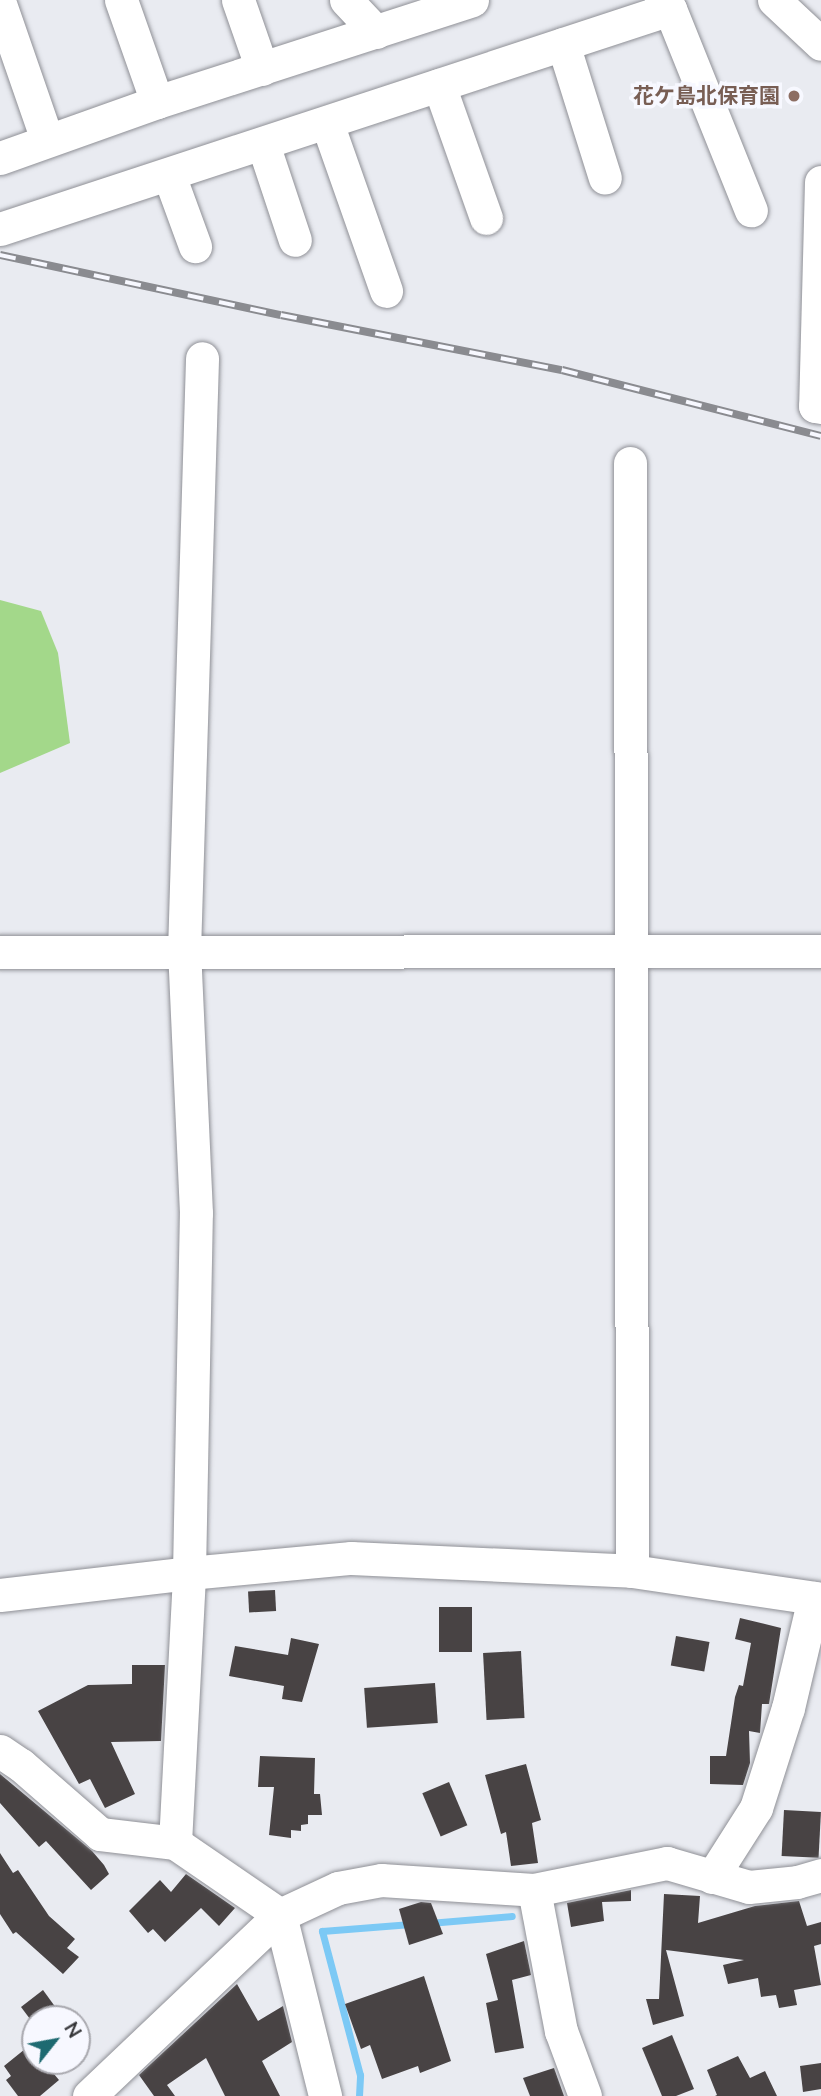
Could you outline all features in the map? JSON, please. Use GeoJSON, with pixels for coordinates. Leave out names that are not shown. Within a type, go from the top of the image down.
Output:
{"type":"FeatureCollection","features":[{"type":"Feature","properties":{"kind":"street"},"geometry":{"type":"LineString","coordinates":[[121,0],[157,102]]}},
{"type":"Feature","properties":{"kind":"street"},"geometry":{"type":"LineString","coordinates":[[238,0],[262,69]]}},
{"type":"Feature","properties":{"kind":"street"},"geometry":{"type":"LineString","coordinates":[[346,0],[376,32]]}},
{"type":"Feature","properties":{"kind":"street"},"geometry":{"type":"LineString","coordinates":[[0,158],[157,102],[472,0]]}},
{"type":"Feature","properties":{"kind":"street"},"geometry":{"type":"LineString","coordinates":[[0,4],[47,140]]}},
{"type":"Feature","properties":{"kind":"street"},"geometry":{"type":"LineString","coordinates":[[0,229],[563,44],[666,5],[751,210]]}},
{"type":"Feature","properties":{"kind":"street"},"geometry":{"type":"LineString","coordinates":[[794,5],[821,44]]}},
{"type":"Feature","properties":{"kind":"street"},"geometry":{"type":"LineString","coordinates":[[563,44],[605,178]]}},
{"type":"Feature","properties":{"kind":"street"},"geometry":{"type":"LineString","coordinates":[[439,85],[486,218]]}},
{"type":"Feature","properties":{"kind":"street"},"geometry":{"type":"LineString","coordinates":[[327,123],[386,291]]}},
{"type":"Feature","properties":{"kind":"street"},"geometry":{"type":"LineString","coordinates":[[263,144],[295,240]]}},
{"type":"Feature","properties":{"kind":"street"},"geometry":{"type":"LineString","coordinates":[[169,175],[195,246]]}},
{"type":"Feature","properties":{"kind":"street"},"geometry":{"type":"LineString","coordinates":[[821,182],[815,406],[821,407]]}},
{"type":"Feature","properties":{"kind":"street"},"geometry":{"type":"LineString","coordinates":[[175,1843],[189,1573],[196,1213],[184,952],[202,358]]}},
{"type":"Feature","properties":{"kind":"street"},"geometry":{"type":"LineString","coordinates":[[630,463],[632,1571]]}},
{"type":"Feature","properties":{"kind":"street"},"geometry":{"type":"LineString","coordinates":[[0,952],[821,951]]}},
{"type":"Feature","properties":{"kind":"street"},"geometry":{"type":"LineString","coordinates":[[0,1595],[351,1558],[632,1571],[818,1598],[788,1709],[756,1808],[712,1877]]}},
{"type":"Feature","properties":{"kind":"street"},"geometry":{"type":"LineString","coordinates":[[0,1751],[31,1772],[100,1834],[175,1843],[280,1915],[325,2096]]}},
{"type":"Feature","properties":{"kind":"street"},"geometry":{"type":"LineString","coordinates":[[89,2096],[280,1915],[338,1888],[381,1880],[534,1889],[667,1863],[749,1887],[797,1882],[821,1875]]}},
{"type":"Feature","properties":{"kind":"street"},"geometry":{"type":"LineString","coordinates":[[534,1889],[561,2031],[585,2096]]}},
{"type":"Feature","properties":{"kind":"green space"},"geometry":{"type":"Polygon","coordinates":[[[0,600],[41,611],[58,653],[70,743],[0,773],[0,600]]]}},
{"type":"Feature","properties":{"kind":"building"},"geometry":{"type":"Polygon","coordinates":[[[275,1590],[276,1611],[249,1612],[248,1591],[275,1590]]]}},
{"type":"Feature","properties":{"kind":"building"},"geometry":{"type":"Polygon","coordinates":[[[439,1607],[472,1607],[472,1652],[439,1652],[439,1607]]]}},
{"type":"Feature","properties":{"kind":"building"},"geometry":{"type":"Polygon","coordinates":[[[740,1618],[781,1628],[769,1704],[762,1704],[760,1733],[749,1731],[750,1763],[743,1785],[710,1784],[710,1756],[726,1756],[735,1697],[739,1685],[743,1686],[751,1643],[735,1639],[740,1618]]]}},
{"type":"Feature","properties":{"kind":"building"},"geometry":{"type":"Polygon","coordinates":[[[676,1636],[709,1642],[704,1671],[671,1666],[676,1636]]]}},
{"type":"Feature","properties":{"kind":"building"},"geometry":{"type":"Polygon","coordinates":[[[291,1638],[319,1644],[302,1702],[282,1699],[284,1686],[229,1676],[235,1646],[288,1655],[291,1638]]]}},
{"type":"Feature","properties":{"kind":"building"},"geometry":{"type":"Polygon","coordinates":[[[521,1651],[525,1718],[487,1720],[483,1653],[521,1651]]]}},
{"type":"Feature","properties":{"kind":"building"},"geometry":{"type":"Polygon","coordinates":[[[132,1665],[165,1665],[161,1741],[111,1742],[135,1794],[105,1808],[90,1779],[79,1784],[38,1711],[88,1685],[132,1684],[132,1665]]]}},
{"type":"Feature","properties":{"kind":"building"},"geometry":{"type":"Polygon","coordinates":[[[435,1683],[438,1723],[367,1728],[364,1688],[435,1683]]]}},
{"type":"Feature","properties":{"kind":"building"},"geometry":{"type":"Polygon","coordinates":[[[260,1756],[315,1758],[314,1794],[320,1794],[322,1815],[308,1815],[308,1824],[301,1825],[301,1831],[291,1830],[291,1838],[269,1835],[274,1787],[258,1787],[260,1756]]]}},
{"type":"Feature","properties":{"kind":"building"},"geometry":{"type":"Polygon","coordinates":[[[526,1764],[541,1820],[532,1823],[538,1863],[511,1866],[506,1832],[501,1834],[485,1775],[526,1764]]]}},
{"type":"Feature","properties":{"kind":"building"},"geometry":{"type":"Polygon","coordinates":[[[0,1774],[92,1851],[109,1874],[91,1890],[46,1841],[39,1847],[0,1803],[0,1774]]]}},
{"type":"Feature","properties":{"kind":"building"},"geometry":{"type":"Polygon","coordinates":[[[449,1782],[467,1825],[441,1837],[422,1793],[449,1782]]]}},
{"type":"Feature","properties":{"kind":"building"},"geometry":{"type":"Polygon","coordinates":[[[784,1810],[821,1812],[819,1858],[782,1856],[784,1810]]]}},
{"type":"Feature","properties":{"kind":"building"},"geometry":{"type":"Polygon","coordinates":[[[0,1853],[13,1873],[18,1870],[49,1916],[75,1939],[67,1948],[79,1957],[63,1974],[16,1932],[13,1934],[0,1914],[0,1853]]]}},
{"type":"Feature","properties":{"kind":"building"},"geometry":{"type":"Polygon","coordinates":[[[186,1874],[235,1908],[219,1926],[201,1908],[165,1942],[153,1929],[148,1933],[129,1911],[160,1880],[171,1892],[186,1874]]]}},
{"type":"Feature","properties":{"kind":"building"},"geometry":{"type":"Polygon","coordinates":[[[631,1890],[631,1901],[602,1902],[604,1921],[571,1927],[567,1903],[631,1890]]]}},
{"type":"Feature","properties":{"kind":"building"},"geometry":{"type":"Polygon","coordinates":[[[664,1894],[700,1896],[698,1923],[755,1906],[799,1901],[807,1926],[821,1922],[821,1944],[814,1946],[821,1985],[794,1990],[797,2005],[779,2008],[776,1995],[761,1997],[758,1978],[728,1984],[723,1965],[744,1960],[666,1950],[684,2016],[653,2025],[646,1999],[659,1999],[664,1894]]]}},
{"type":"Feature","properties":{"kind":"building"},"geometry":{"type":"Polygon","coordinates":[[[421,1902],[431,1903],[443,1934],[409,1945],[399,1909],[421,1902]]]}},
{"type":"Feature","properties":{"kind":"building"},"geometry":{"type":"Polygon","coordinates":[[[524,1941],[531,1975],[512,1980],[524,2048],[495,2053],[486,2003],[498,2000],[486,1954],[524,1941]]]}},
{"type":"Feature","properties":{"kind":"building"},"geometry":{"type":"Polygon","coordinates":[[[424,1976],[451,2061],[420,2073],[418,2066],[382,2079],[370,2045],[361,2049],[345,2004],[424,1976]]]}},
{"type":"Feature","properties":{"kind":"building"},"geometry":{"type":"Polygon","coordinates":[[[237,1984],[258,2021],[283,2006],[292,2042],[262,2061],[280,2096],[225,2096],[206,2058],[167,2085],[175,2096],[154,2096],[139,2075],[237,1984]]]}},
{"type":"Feature","properties":{"kind":"building"},"geometry":{"type":"Polygon","coordinates":[[[43,1990],[54,2005],[24,2005],[43,1990]]]}},
{"type":"Feature","properties":{"kind":"building"},"geometry":{"type":"Polygon","coordinates":[[[672,2035],[694,2089],[676,2096],[662,2096],[642,2048],[672,2035]]]}},
{"type":"Feature","properties":{"kind":"building"},"geometry":{"type":"Polygon","coordinates":[[[21,2052],[21,2075],[55,2075],[59,2080],[40,2096],[18,2096],[6,2080],[11,2076],[4,2066],[21,2052]]]}},
{"type":"Feature","properties":{"kind":"building"},"geometry":{"type":"Polygon","coordinates":[[[738,2056],[750,2078],[765,2071],[777,2096],[715,2096],[717,2095],[707,2070],[738,2056]]]}},
{"type":"Feature","properties":{"kind":"building"},"geometry":{"type":"Polygon","coordinates":[[[821,2063],[821,2089],[803,2092],[800,2066],[821,2063]]]}},
{"type":"Feature","properties":{"kind":"building"},"geometry":{"type":"Polygon","coordinates":[[[554,2068],[564,2096],[530,2096],[523,2078],[554,2068]]]}},
{"type":"Feature","properties":{"kind":"waterway"},"geometry":{"type":"LineString","coordinates":[[429,1923],[512,1916]]}},
{"type":"Feature","properties":{"kind":"waterway"},"geometry":{"type":"LineString","coordinates":[[359,2096],[360,2075],[322,1931],[411,1924]]}},
{"type":"Feature","properties":{"kind":"railway"},"geometry":{"type":"LineString","coordinates":[[0,255],[281,315],[562,370],[821,436]]}},
{"type":"Feature","properties":{"kind":"place","name":"花ケ島北保育園"},"geometry":{"type":"Point","coordinates":[794,96]}}]}
